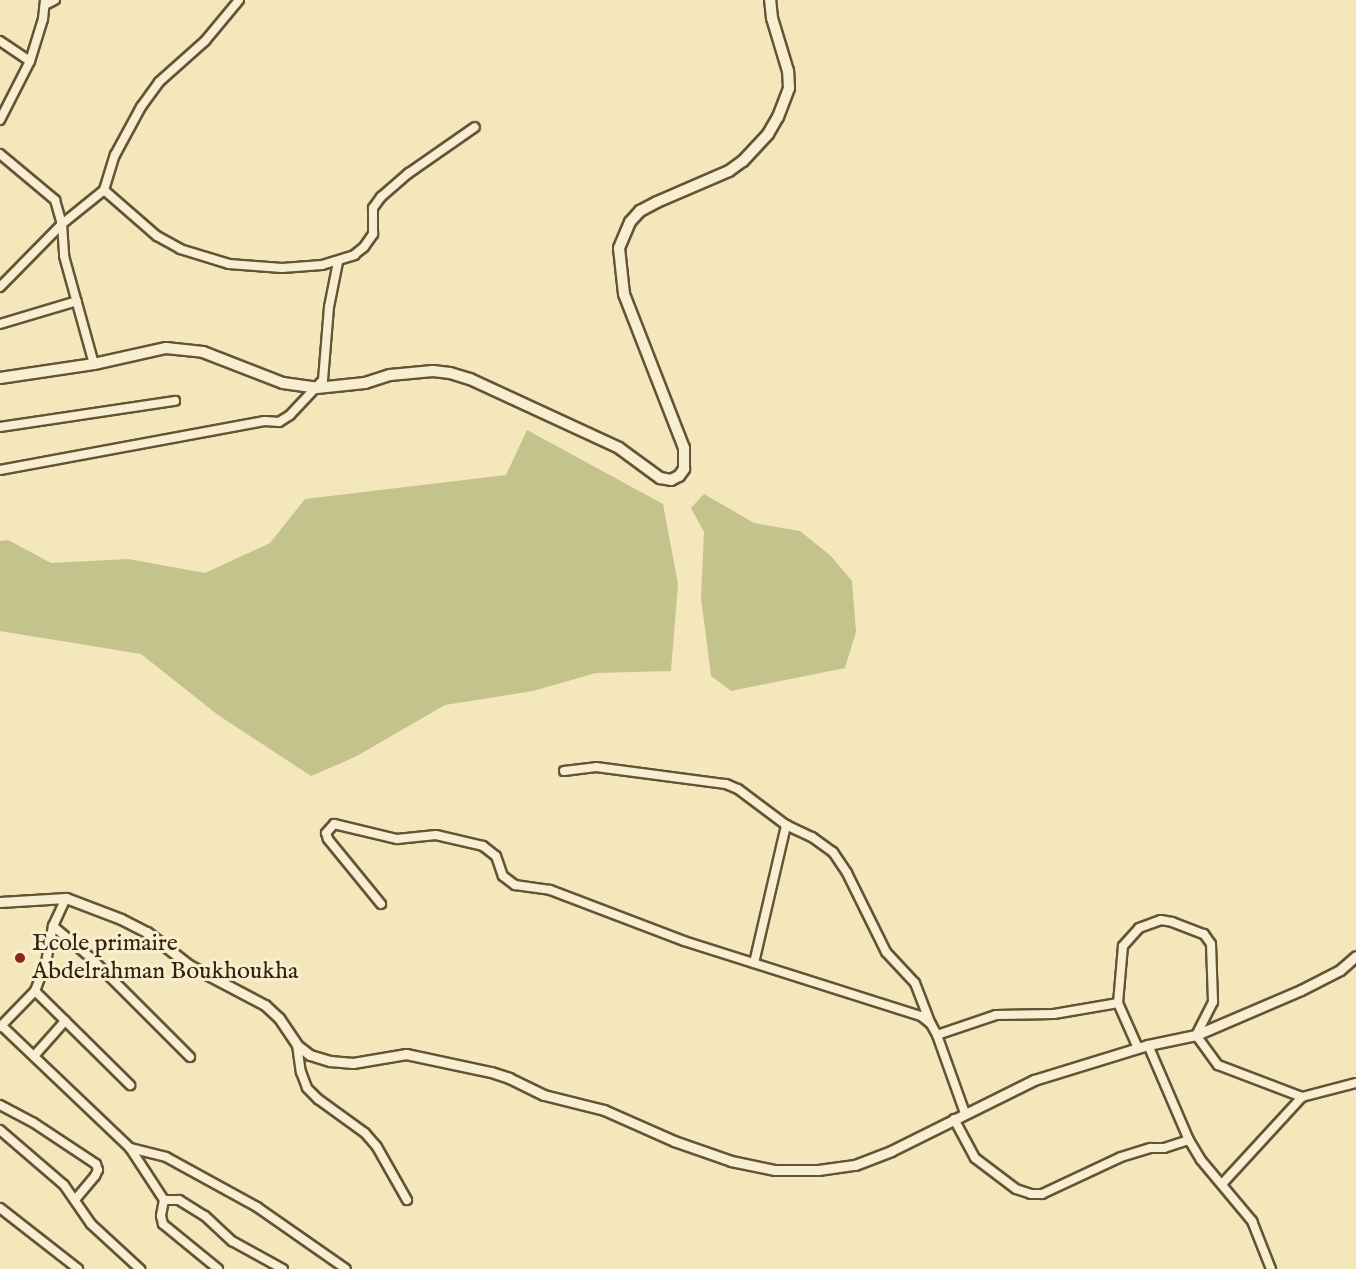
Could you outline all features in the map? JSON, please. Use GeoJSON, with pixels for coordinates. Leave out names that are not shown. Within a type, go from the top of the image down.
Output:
{"type":"FeatureCollection","features":[{"type":"Feature","properties":{"kind":"main road"},"geometry":{"type":"LineString","coordinates":[[0,378],[94,364],[166,348],[203,352],[284,382],[317,388],[365,383],[390,375],[433,371],[450,373],[470,379],[619,448],[660,478],[670,480],[679,476],[684,469],[684,448],[624,294],[619,248],[630,222],[640,211],[729,171],[744,161],[768,134],[778,117],[789,88],[788,71],[772,18],[770,0]]}},
{"type":"Feature","properties":{"kind":"street"},"geometry":{"type":"LineString","coordinates":[[0,120],[30,61],[45,3],[55,0]]}},
{"type":"Feature","properties":{"kind":"street"},"geometry":{"type":"LineString","coordinates":[[0,287],[62,224],[104,190],[115,155],[141,106],[159,82],[205,41],[239,0]]}},
{"type":"Feature","properties":{"kind":"street"},"geometry":{"type":"LineString","coordinates":[[0,40],[30,61]]}},
{"type":"Feature","properties":{"kind":"street"},"geometry":{"type":"LineString","coordinates":[[104,190],[157,236],[180,249],[229,264],[282,268],[338,262],[364,247],[373,234],[373,208],[381,197],[409,173],[475,127]]}},
{"type":"Feature","properties":{"kind":"street"},"geometry":{"type":"LineString","coordinates":[[0,154],[55,201],[62,224],[64,256],[94,364]]}},
{"type":"Feature","properties":{"kind":"street"},"geometry":{"type":"LineString","coordinates":[[0,470],[265,421],[279,422],[290,415],[317,388],[324,375],[329,307],[338,262]]}},
{"type":"Feature","properties":{"kind":"street"},"geometry":{"type":"LineString","coordinates":[[0,324],[77,301]]}},
{"type":"Feature","properties":{"kind":"street"},"geometry":{"type":"LineString","coordinates":[[0,428],[175,401]]}},
{"type":"Feature","properties":{"kind":"street"},"geometry":{"type":"LineString","coordinates":[[564,771],[596,767],[726,784],[738,789],[786,825],[812,837],[832,852],[861,899],[886,952],[915,983],[937,1035],[965,1113]]}},
{"type":"Feature","properties":{"kind":"street"},"geometry":{"type":"LineString","coordinates":[[381,904],[328,839],[326,833],[334,824],[397,838],[436,835],[483,846],[496,856],[503,876],[515,885],[550,890],[684,941],[921,1016],[931,1024]]}},
{"type":"Feature","properties":{"kind":"street"},"geometry":{"type":"LineString","coordinates":[[754,963],[786,825]]}},
{"type":"Feature","properties":{"kind":"street"},"geometry":{"type":"LineString","coordinates":[[0,902],[66,898],[85,903],[147,932],[189,965],[265,1005],[279,1018],[297,1045],[310,1055],[330,1062],[354,1062],[406,1054],[491,1072],[544,1095],[604,1110],[674,1142],[731,1161],[775,1170],[818,1170],[855,1165],[891,1151],[1034,1080],[1143,1046],[1196,1035],[1301,990],[1340,970],[1356,956]]}},
{"type":"Feature","properties":{"kind":"street"},"geometry":{"type":"LineString","coordinates":[[66,898],[53,926],[46,962],[35,991],[1,1027],[130,1149],[165,1200],[161,1220],[163,1224],[218,1269]]}},
{"type":"Feature","properties":{"kind":"street"},"geometry":{"type":"LineString","coordinates":[[1196,1035],[1214,1002],[1211,944],[1204,934],[1172,922],[1161,920],[1139,928],[1128,937],[1122,946],[1118,1003],[1143,1046],[1201,1160],[1252,1221],[1271,1269]]}},
{"type":"Feature","properties":{"kind":"street"},"geometry":{"type":"LineString","coordinates":[[53,926],[91,958],[190,1057]]}},
{"type":"Feature","properties":{"kind":"street"},"geometry":{"type":"LineString","coordinates":[[35,991],[130,1085]]}},
{"type":"Feature","properties":{"kind":"street"},"geometry":{"type":"LineString","coordinates":[[937,1035],[996,1015],[1054,1014],[1118,1003]]}},
{"type":"Feature","properties":{"kind":"street"},"geometry":{"type":"LineString","coordinates":[[34,1056],[66,1021]]}},
{"type":"Feature","properties":{"kind":"street"},"geometry":{"type":"LineString","coordinates":[[1196,1035],[1218,1065],[1302,1097]]}},
{"type":"Feature","properties":{"kind":"street"},"geometry":{"type":"LineString","coordinates":[[297,1045],[301,1072],[307,1088],[318,1099],[365,1133],[377,1147],[407,1200]]}},
{"type":"Feature","properties":{"kind":"street"},"geometry":{"type":"LineString","coordinates":[[1222,1184],[1302,1097],[1356,1083]]}},
{"type":"Feature","properties":{"kind":"street"},"geometry":{"type":"LineString","coordinates":[[0,1105],[34,1123],[96,1164],[98,1170],[95,1176],[75,1200]]}},
{"type":"Feature","properties":{"kind":"street"},"geometry":{"type":"LineString","coordinates":[[954,1119],[975,1158],[1016,1189],[1030,1194],[1042,1194],[1121,1156],[1164,1148],[1189,1140]]}},
{"type":"Feature","properties":{"kind":"street"},"geometry":{"type":"LineString","coordinates":[[0,1130],[64,1185],[91,1224],[140,1269]]}},
{"type":"Feature","properties":{"kind":"street"},"geometry":{"type":"LineString","coordinates":[[130,1149],[166,1157],[257,1207],[346,1269]]}},
{"type":"Feature","properties":{"kind":"street"},"geometry":{"type":"LineString","coordinates":[[165,1200],[179,1200],[210,1220],[232,1241],[283,1269]]}},
{"type":"Feature","properties":{"kind":"street"},"geometry":{"type":"LineString","coordinates":[[0,1208],[78,1269]]}},
{"type":"Feature","properties":{"kind":"shaded area"},"geometry":{"type":"Polygon","coordinates":[[[527,430],[663,504],[678,584],[671,671],[596,673],[533,691],[445,705],[355,757],[311,776],[218,715],[141,654],[0,631],[0,541],[8,540],[51,563],[128,559],[205,573],[270,543],[305,499],[506,475],[527,430]]]}},
{"type":"Feature","properties":{"kind":"shaded area"},"geometry":{"type":"Polygon","coordinates":[[[704,494],[754,523],[800,531],[831,556],[852,581],[856,632],[845,668],[731,691],[711,676],[701,598],[704,532],[691,508],[704,494]]]}},
{"type":"Feature","properties":{"kind":"place","name":"Ecole primaire Abdelrahman Boukhoukha"},"geometry":{"type":"Point","coordinates":[20,958]}}]}
